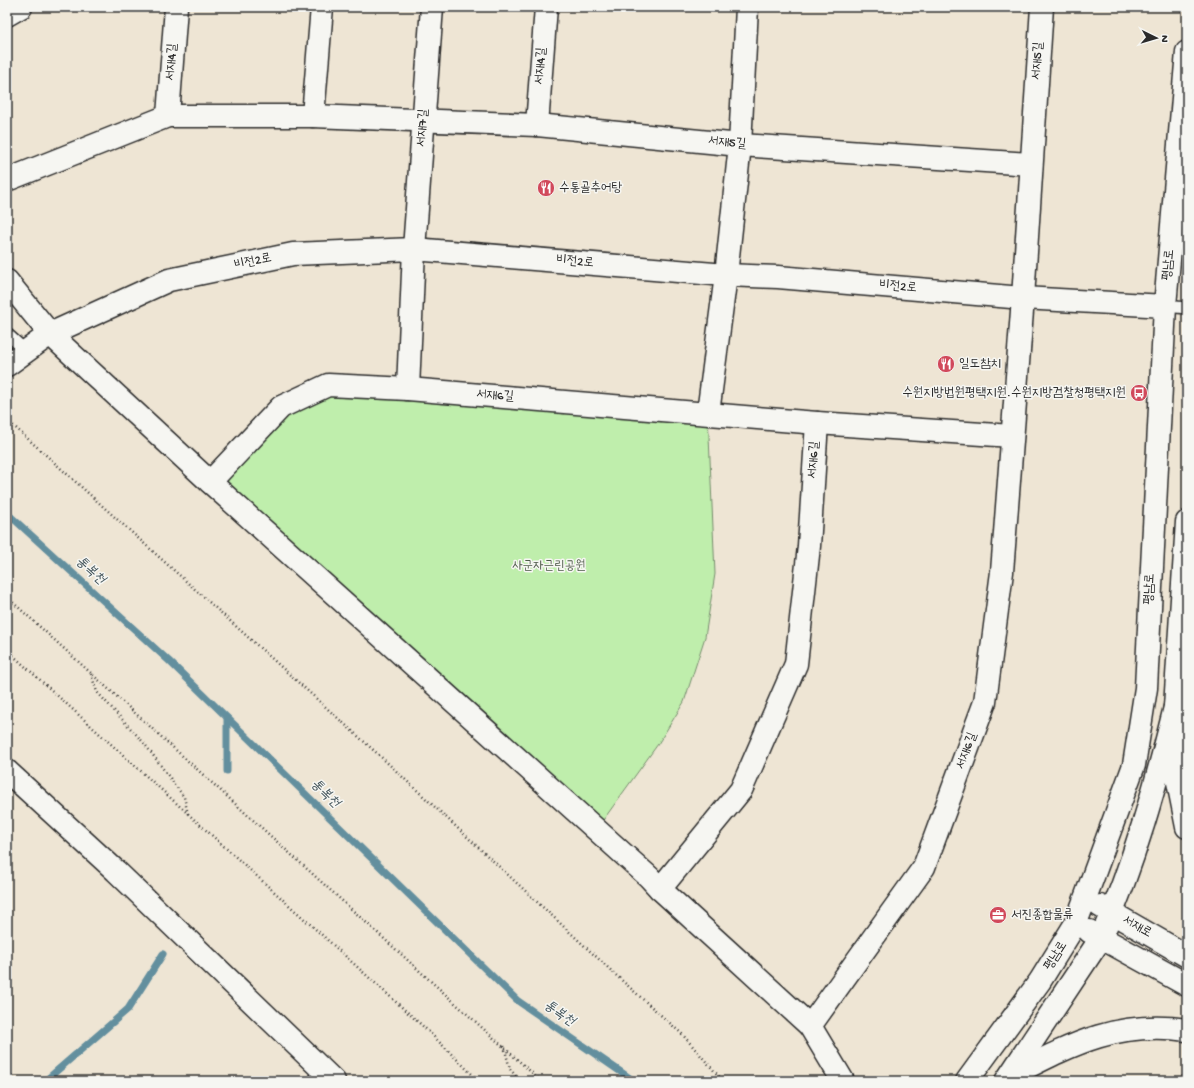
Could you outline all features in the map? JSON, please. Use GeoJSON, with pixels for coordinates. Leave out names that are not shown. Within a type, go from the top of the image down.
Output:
{"type":"FeatureCollection","features":[{"type":"Feature","properties":{"kind":"street"},"geometry":{"type":"LineString","coordinates":[[7,15],[21,7]]}},
{"type":"Feature","properties":{"kind":"street","name":"서재4길"},"geometry":{"type":"LineString","coordinates":[[168,116],[176,7]]}},
{"type":"Feature","properties":{"kind":"street"},"geometry":{"type":"LineString","coordinates":[[313,116],[322,7]]}},
{"type":"Feature","properties":{"kind":"street","name":"서재7길"},"geometry":{"type":"LineString","coordinates":[[408,389],[414,248],[432,7]]}},
{"type":"Feature","properties":{"kind":"street","name":"서재4길"},"geometry":{"type":"LineString","coordinates":[[537,125],[546,7]]}},
{"type":"Feature","properties":{"kind":"street"},"geometry":{"type":"LineString","coordinates":[[708,413],[726,275],[740,145],[747,7]]}},
{"type":"Feature","properties":{"kind":"street","name":"서재5길"},"geometry":{"type":"LineString","coordinates":[[1023,298],[1042,7]]}},
{"type":"Feature","properties":{"kind":"street","name":"평남로"},"geometry":{"type":"LineString","coordinates":[[967,1081],[1040,981],[1076,924],[1087,898],[1134,765],[1146,688],[1165,306],[1187,52]]}},
{"type":"Feature","properties":{"kind":"street"},"geometry":{"type":"LineString","coordinates":[[7,180],[168,116]]}},
{"type":"Feature","properties":{"kind":"street","name":"서재5길"},"geometry":{"type":"LineString","coordinates":[[168,116],[313,116],[537,125],[740,145],[1031,164]]}},
{"type":"Feature","properties":{"kind":"street","name":"비전2로"},"geometry":{"type":"LineString","coordinates":[[8,364],[50,334],[169,280],[293,254],[414,248],[726,275],[778,277],[1023,298],[1165,306]]}},
{"type":"Feature","properties":{"kind":"street"},"geometry":{"type":"LineString","coordinates":[[7,281],[50,334],[210,482],[649,877],[660,890],[810,1026],[843,1081]]}},
{"type":"Feature","properties":{"kind":"street","name":"서재6길"},"geometry":{"type":"LineString","coordinates":[[810,1026],[924,867],[985,702],[1002,572],[1023,298]]}},
{"type":"Feature","properties":{"kind":"street","name":"서재6길"},"geometry":{"type":"LineString","coordinates":[[210,482],[281,407],[328,385],[408,389],[816,423],[1012,436]]}},
{"type":"Feature","properties":{"kind":"street","name":"서재6길"},"geometry":{"type":"LineString","coordinates":[[660,890],[742,790],[796,664],[809,546],[816,423]]}},
{"type":"Feature","properties":{"kind":"street"},"geometry":{"type":"LineString","coordinates":[[1007,1079],[1101,938],[1112,913],[1156,786],[1175,707],[1184,647],[1187,522]]}},
{"type":"Feature","properties":{"kind":"street"},"geometry":{"type":"LineString","coordinates":[[1175,707],[1174,762],[1187,827]]}},
{"type":"Feature","properties":{"kind":"street"},"geometry":{"type":"LineString","coordinates":[[7,771],[122,877],[334,1081]]}},
{"type":"Feature","properties":{"kind":"street","name":"서재로"},"geometry":{"type":"LineString","coordinates":[[1087,898],[1187,956]]}},
{"type":"Feature","properties":{"kind":"street"},"geometry":{"type":"LineString","coordinates":[[1076,924],[1187,986]]}},
{"type":"Feature","properties":{"kind":"street"},"geometry":{"type":"LineString","coordinates":[[1007,1079],[1050,1056],[1103,1034],[1130,1028],[1162,1026],[1187,1030]]}},
{"type":"Feature","properties":{"kind":"lane"},"geometry":{"type":"LineString","coordinates":[[1165,306],[1187,308]]}},
{"type":"Feature","properties":{"kind":"lane"},"geometry":{"type":"LineString","coordinates":[[7,334],[26,351]]}},
{"type":"Feature","properties":{"kind":"path"},"geometry":{"type":"LineString","coordinates":[[7,420],[374,750],[618,977],[682,1034],[723,1081]]}},
{"type":"Feature","properties":{"kind":"path"},"geometry":{"type":"LineString","coordinates":[[7,597],[541,1081]]}},
{"type":"Feature","properties":{"kind":"path"},"geometry":{"type":"LineString","coordinates":[[7,650],[427,1030],[479,1081]]}},
{"type":"Feature","properties":{"kind":"path"},"geometry":{"type":"LineString","coordinates":[[90,672],[97,692],[144,743],[184,797],[188,814]]}},
{"type":"Feature","properties":{"kind":"path"},"geometry":{"type":"LineString","coordinates":[[504,1046],[510,1069],[520,1081]]}},
{"type":"Feature","properties":{"kind":"green space","name":"사군자근린공원"},"geometry":{"type":"Polygon","coordinates":[[[328,385],[708,413],[715,574],[705,637],[684,702],[658,744],[596,830],[210,482],[281,407],[328,385]]]}},
{"type":"Feature","properties":{"kind":"waterway","name":"통복천"},"geometry":{"type":"LineString","coordinates":[[7,513],[169,661],[518,1001],[634,1081]]}},
{"type":"Feature","properties":{"kind":"waterway"},"geometry":{"type":"LineString","coordinates":[[227,718],[227,771]]}},
{"type":"Feature","properties":{"kind":"waterway"},"geometry":{"type":"LineString","coordinates":[[45,1081],[128,1009],[163,954]]}},
{"type":"Feature","properties":{"kind":"place","name":"수통골추어탕"},"geometry":{"type":"Point","coordinates":[546,188]}},
{"type":"Feature","properties":{"kind":"place","name":"일도참치"},"geometry":{"type":"Point","coordinates":[946,364]}},
{"type":"Feature","properties":{"kind":"place","name":"수원지방법원평택지원.수원지방검찰청평택지원"},"geometry":{"type":"Point","coordinates":[1139,393]}},
{"type":"Feature","properties":{"kind":"place","name":"서진종합물류"},"geometry":{"type":"Point","coordinates":[998,915]}}]}
